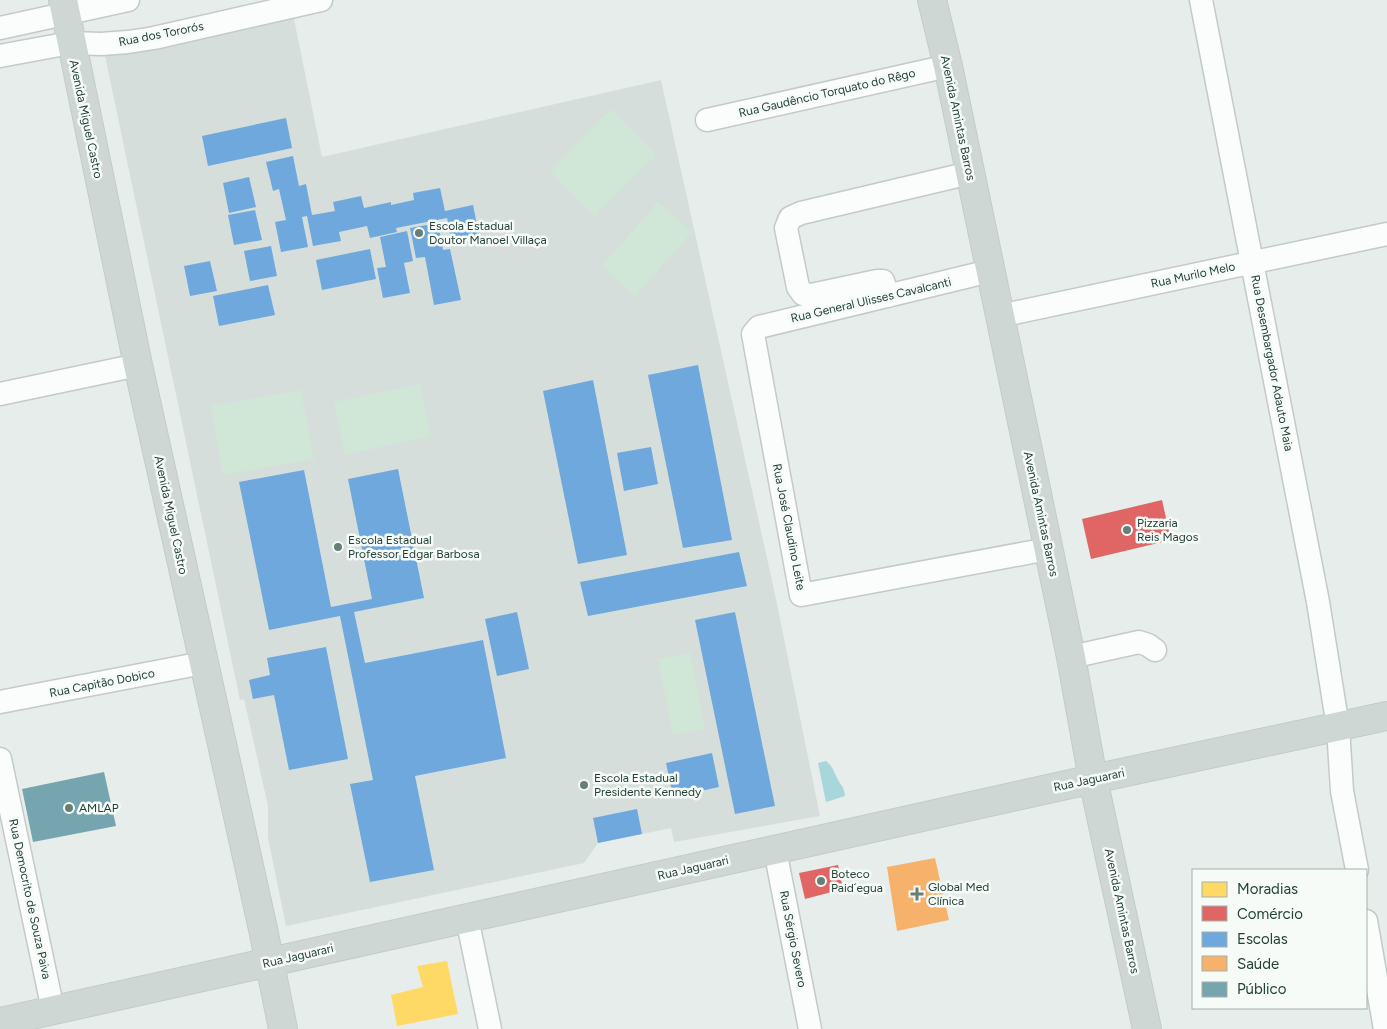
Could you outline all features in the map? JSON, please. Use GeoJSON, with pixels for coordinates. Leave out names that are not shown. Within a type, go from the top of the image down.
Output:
{"type":"FeatureCollection","features":[{"type":"Feature","properties":{"kind":"main road","name":"Avenida Amintas Barros"},"geometry":{"type":"LineString","coordinates":[[932,0],[948,66],[1071,657],[1093,779],[1147,1029]]}},
{"type":"Feature","properties":{"kind":"main road","name":"Avenida Miguel Castro"},"geometry":{"type":"LineString","coordinates":[[64,7],[138,365],[283,1029]]}},
{"type":"Feature","properties":{"kind":"main road","name":"Rua Jaguarari"},"geometry":{"type":"LineString","coordinates":[[0,1022],[1093,779],[1387,716]]}},
{"type":"Feature","properties":{"kind":"street"},"geometry":{"type":"LineString","coordinates":[[0,28],[64,7],[128,0]]}},
{"type":"Feature","properties":{"kind":"street","name":"Rua dos Tororós"},"geometry":{"type":"LineString","coordinates":[[0,56],[70,43],[101,44],[128,42],[321,0]]}},
{"type":"Feature","properties":{"kind":"street","name":"Rua Desembargador Adauto Maia"},"geometry":{"type":"LineString","coordinates":[[1201,0],[1318,602],[1338,727],[1342,791],[1357,869]]}},
{"type":"Feature","properties":{"kind":"street","name":"Rua Gaudêncio Torquato do Rêgo"},"geometry":{"type":"LineString","coordinates":[[707,120],[948,66]]}},
{"type":"Feature","properties":{"kind":"street"},"geometry":{"type":"LineString","coordinates":[[888,296],[883,281],[811,295],[803,294],[798,287],[786,228],[790,218],[801,213],[970,173]]}},
{"type":"Feature","properties":{"kind":"street","name":"Rua Murilo Melo"},"geometry":{"type":"LineString","coordinates":[[999,316],[1387,234]]}},
{"type":"Feature","properties":{"kind":"street","name":"Rua General Ulisses Cavalcanti"},"geometry":{"type":"LineString","coordinates":[[754,331],[759,327],[990,271]]}},
{"type":"Feature","properties":{"kind":"street","name":"Rua José Claudino Leite"},"geometry":{"type":"LineString","coordinates":[[754,331],[753,334],[801,596],[1048,549]]}},
{"type":"Feature","properties":{"kind":"street"},"geometry":{"type":"LineString","coordinates":[[0,394],[138,365]]}},
{"type":"Feature","properties":{"kind":"street"},"geometry":{"type":"LineString","coordinates":[[1071,657],[1139,642],[1155,650]]}},
{"type":"Feature","properties":{"kind":"street","name":"Rua Capitão Dobico"},"geometry":{"type":"LineString","coordinates":[[0,702],[203,664]]}},
{"type":"Feature","properties":{"kind":"street","name":"Rua Democrito de Souza Paiva"},"geometry":{"type":"LineString","coordinates":[[0,759],[53,1010]]}},
{"type":"Feature","properties":{"kind":"street","name":"Rua Sérgio Severo"},"geometry":{"type":"LineString","coordinates":[[775,850],[810,1029]]}},
{"type":"Feature","properties":{"kind":"street"},"geometry":{"type":"LineString","coordinates":[[467,918],[490,1029]]}},
{"type":"Feature","properties":{"kind":"street"},"geometry":{"type":"LineString","coordinates":[[1367,927],[1385,1029]]}},
{"type":"Feature","properties":{"kind":"shaded area"},"geometry":{"type":"Polygon","coordinates":[[[293,14],[322,157],[661,80],[776,599],[820,816],[674,842],[671,828],[598,843],[584,863],[286,926],[268,838],[268,806],[244,699],[240,700],[104,51],[293,14]]]}},
{"type":"Feature","properties":{"kind":"green space"},"geometry":{"type":"Polygon","coordinates":[[[611,109],[656,155],[595,216],[550,171],[611,109]]]}},
{"type":"Feature","properties":{"kind":"green space"},"geometry":{"type":"Polygon","coordinates":[[[658,202],[692,232],[635,296],[602,266],[658,202]]]}},
{"type":"Feature","properties":{"kind":"green space"},"geometry":{"type":"Polygon","coordinates":[[[420,384],[431,436],[345,455],[334,402],[420,384]]]}},
{"type":"Feature","properties":{"kind":"green space"},"geometry":{"type":"Polygon","coordinates":[[[301,390],[314,459],[223,475],[211,406],[301,390]]]}},
{"type":"Feature","properties":{"kind":"green space"},"geometry":{"type":"Polygon","coordinates":[[[690,653],[705,729],[673,735],[658,659],[690,653]]]}},
{"type":"Feature","properties":{"kind":"water"},"geometry":{"type":"Polygon","coordinates":[[[826,761],[832,767],[844,790],[845,796],[826,802],[818,763],[826,761]]]}},
{"type":"Feature","properties":{"kind":"building: Moradias"},"geometry":{"type":"Polygon","coordinates":[[[447,961],[458,1014],[397,1026],[391,995],[423,987],[417,966],[447,961]]]}},
{"type":"Feature","properties":{"kind":"building: Comércio","name":"Pizzaria Reis Magos"},"geometry":{"type":"Polygon","coordinates":[[[1162,500],[1171,540],[1091,559],[1082,519],[1162,500]]]}},
{"type":"Feature","properties":{"kind":"building: Comércio","name":"Boteco Paid´egua"},"geometry":{"type":"Polygon","coordinates":[[[838,865],[843,889],[805,899],[799,873],[838,865]]]}},
{"type":"Feature","properties":{"kind":"building: Escolas"},"geometry":{"type":"Polygon","coordinates":[[[286,118],[292,148],[208,166],[202,136],[286,118]]]}},
{"type":"Feature","properties":{"kind":"building: Escolas"},"geometry":{"type":"Polygon","coordinates":[[[293,156],[299,186],[306,184],[312,215],[335,211],[333,202],[361,196],[364,208],[391,202],[391,205],[414,200],[413,193],[440,188],[445,211],[473,205],[479,235],[452,241],[447,218],[396,228],[397,232],[370,238],[367,226],[339,232],[341,241],[313,246],[307,216],[302,217],[308,247],[281,252],[275,222],[286,220],[279,189],[273,191],[266,162],[293,156]]]}},
{"type":"Feature","properties":{"kind":"building: Escolas"},"geometry":{"type":"Polygon","coordinates":[[[249,177],[256,207],[229,213],[223,183],[249,177]]]}},
{"type":"Feature","properties":{"kind":"building: Escolas"},"geometry":{"type":"Polygon","coordinates":[[[255,210],[262,240],[234,245],[228,215],[255,210]]]}},
{"type":"Feature","properties":{"kind":"building: Escolas"},"geometry":{"type":"Polygon","coordinates":[[[438,223],[443,250],[450,249],[461,300],[434,305],[425,257],[416,258],[410,228],[438,223]]]}},
{"type":"Feature","properties":{"kind":"building: Escolas"},"geometry":{"type":"Polygon","coordinates":[[[407,231],[413,261],[404,263],[410,293],[383,298],[377,268],[386,267],[380,237],[407,231]]]}},
{"type":"Feature","properties":{"kind":"building: Escolas"},"geometry":{"type":"Polygon","coordinates":[[[271,246],[277,276],[250,281],[244,251],[271,246]]]}},
{"type":"Feature","properties":{"kind":"building: Escolas"},"geometry":{"type":"Polygon","coordinates":[[[370,249],[376,279],[322,290],[316,260],[370,249]]]}},
{"type":"Feature","properties":{"kind":"building: Escolas"},"geometry":{"type":"Polygon","coordinates":[[[210,261],[217,291],[190,296],[184,266],[210,261]]]}},
{"type":"Feature","properties":{"kind":"building: Escolas"},"geometry":{"type":"Polygon","coordinates":[[[268,285],[275,315],[219,326],[213,296],[268,285]]]}},
{"type":"Feature","properties":{"kind":"building: Escolas"},"geometry":{"type":"Polygon","coordinates":[[[698,365],[732,540],[683,548],[648,375],[698,365]]]}},
{"type":"Feature","properties":{"kind":"building: Escolas"},"geometry":{"type":"Polygon","coordinates":[[[593,380],[627,555],[578,564],[543,391],[593,380]]]}},
{"type":"Feature","properties":{"kind":"building: Escolas"},"geometry":{"type":"Polygon","coordinates":[[[651,447],[658,484],[624,491],[617,453],[651,447]]]}},
{"type":"Feature","properties":{"kind":"building: Escolas"},"geometry":{"type":"Polygon","coordinates":[[[398,469],[424,598],[354,612],[365,663],[483,640],[506,758],[415,776],[434,870],[370,882],[350,784],[373,780],[340,616],[269,630],[239,482],[304,470],[331,607],[372,599],[348,479],[398,469]]]}},
{"type":"Feature","properties":{"kind":"building: Escolas"},"geometry":{"type":"Polygon","coordinates":[[[739,552],[747,586],[588,616],[580,582],[739,552]]]}},
{"type":"Feature","properties":{"kind":"building: Escolas"},"geometry":{"type":"Polygon","coordinates":[[[517,612],[529,669],[497,676],[485,619],[517,612]]]}},
{"type":"Feature","properties":{"kind":"building: Escolas"},"geometry":{"type":"Polygon","coordinates":[[[735,612],[775,806],[735,814],[695,620],[735,612]]]}},
{"type":"Feature","properties":{"kind":"building: Escolas"},"geometry":{"type":"Polygon","coordinates":[[[326,647],[348,759],[289,770],[274,695],[253,699],[249,680],[270,675],[267,658],[326,647]]]}},
{"type":"Feature","properties":{"kind":"building: Escolas"},"geometry":{"type":"Polygon","coordinates":[[[712,753],[719,787],[673,797],[666,763],[712,753]]]}},
{"type":"Feature","properties":{"kind":"building: Escolas"},"geometry":{"type":"Polygon","coordinates":[[[637,809],[642,834],[598,843],[593,818],[637,809]]]}},
{"type":"Feature","properties":{"kind":"building: Saúde","name":"Global Med Clínica"},"geometry":{"type":"Polygon","coordinates":[[[935,858],[949,920],[897,931],[887,867],[935,858]]]}},
{"type":"Feature","properties":{"kind":"building: Público","name":"AMLAP"},"geometry":{"type":"Polygon","coordinates":[[[104,772],[116,826],[33,842],[22,789],[104,772]]]}},
{"type":"Feature","properties":{"kind":"place","name":"Escola Estadual Doutor Manoel Villaça"},"geometry":{"type":"Point","coordinates":[419,233]}},
{"type":"Feature","properties":{"kind":"place","name":"Pizzaria Reis Magos"},"geometry":{"type":"Point","coordinates":[1127,530]}},
{"type":"Feature","properties":{"kind":"place","name":"Escola Estadual Professor Edgar Barbosa"},"geometry":{"type":"Point","coordinates":[338,547]}},
{"type":"Feature","properties":{"kind":"place","name":"Escola Estadual Presidente Kennedy"},"geometry":{"type":"Point","coordinates":[584,785]}},
{"type":"Feature","properties":{"kind":"place","name":"AMLAP"},"geometry":{"type":"Point","coordinates":[69,808]}},
{"type":"Feature","properties":{"kind":"place","name":"Boteco Paid´egua"},"geometry":{"type":"Point","coordinates":[821,881]}},
{"type":"Feature","properties":{"kind":"place","name":"Global Med Clínica"},"geometry":{"type":"Point","coordinates":[917,894]}}]}
